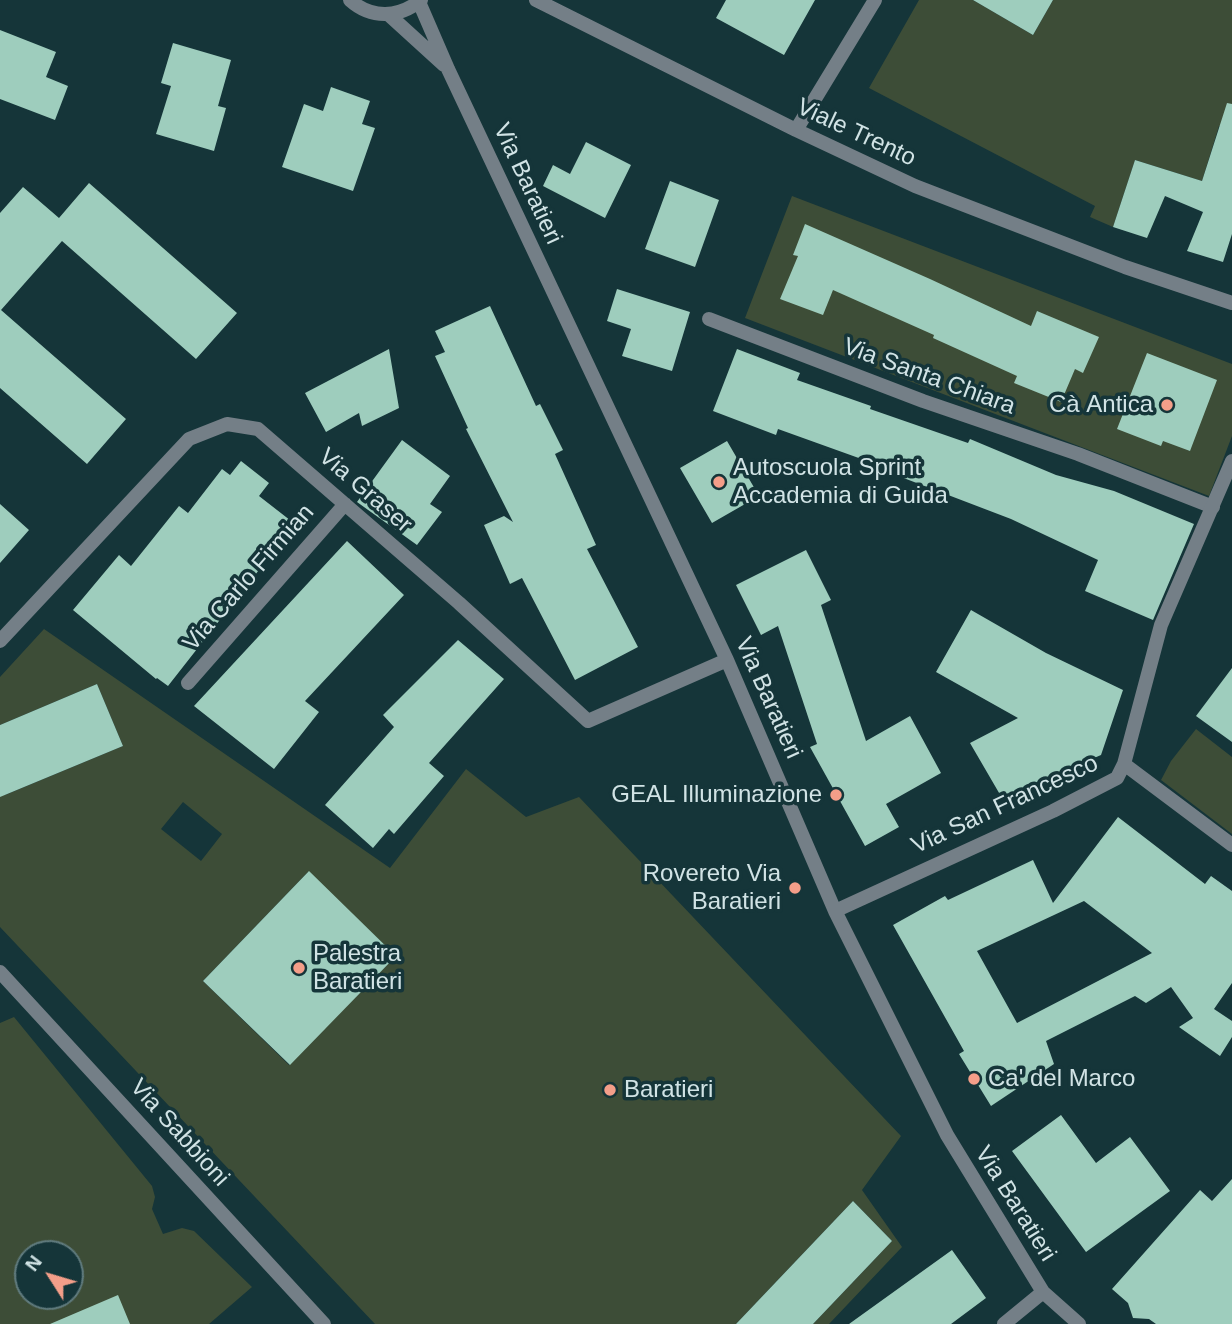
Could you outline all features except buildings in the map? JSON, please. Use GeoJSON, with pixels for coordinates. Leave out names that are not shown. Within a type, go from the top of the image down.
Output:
{"type":"FeatureCollection","features":[{"type":"Feature","properties":{"kind":"street"},"geometry":{"type":"LineString","coordinates":[[350,0],[372,13],[388,14],[405,11],[420,1]]}},
{"type":"Feature","properties":{"kind":"street","name":"Viale Trento"},"geometry":{"type":"LineString","coordinates":[[536,0],[796,130],[915,186],[1125,267],[1231,300]]}},
{"type":"Feature","properties":{"kind":"street"},"geometry":{"type":"LineString","coordinates":[[796,130],[875,0]]}},
{"type":"Feature","properties":{"kind":"street","name":"Via Baratieri"},"geometry":{"type":"LineString","coordinates":[[420,1],[448,69],[727,660],[835,911],[947,1135],[1044,1292],[1079,1324]]}},
{"type":"Feature","properties":{"kind":"street","name":"Via Baratieri"},"geometry":{"type":"LineString","coordinates":[[388,14],[448,69]]}},
{"type":"Feature","properties":{"kind":"street","name":"Via Santa Chiara"},"geometry":{"type":"LineString","coordinates":[[709,319],[923,401],[1078,454],[1213,507]]}},
{"type":"Feature","properties":{"kind":"street","name":"Via Graser"},"geometry":{"type":"LineString","coordinates":[[0,641],[189,439],[227,424],[258,429],[459,603],[587,721],[727,660]]}},
{"type":"Feature","properties":{"kind":"street","name":"Via San Francesco"},"geometry":{"type":"LineString","coordinates":[[835,911],[1063,806],[1117,778],[1124,764],[1161,625],[1232,461]]}},
{"type":"Feature","properties":{"kind":"street","name":"Via Carlo Firmian"},"geometry":{"type":"LineString","coordinates":[[187,683],[345,504]]}},
{"type":"Feature","properties":{"kind":"street"},"geometry":{"type":"LineString","coordinates":[[1124,764],[1232,845]]}},
{"type":"Feature","properties":{"kind":"street","name":"Via Sabbioni"},"geometry":{"type":"LineString","coordinates":[[0,972],[324,1324]]}},
{"type":"Feature","properties":{"kind":"street"},"geometry":{"type":"LineString","coordinates":[[1004,1324],[1044,1292]]}},
{"type":"Feature","properties":{"kind":"green space"},"geometry":{"type":"Polygon","coordinates":[[[919,0],[973,0],[1033,35],[1053,0],[1232,0],[1232,130],[1219,126],[1202,181],[1135,160],[1113,227],[1090,217],[1095,206],[869,88],[919,0]]]}},
{"type":"Feature","properties":{"kind":"green space"},"geometry":{"type":"Polygon","coordinates":[[[792,196],[1232,364],[1232,436],[1209,496],[745,318],[792,196]]]}},
{"type":"Feature","properties":{"kind":"green space"},"geometry":{"type":"Polygon","coordinates":[[[44,629],[390,868],[466,769],[526,817],[579,797],[901,1136],[862,1190],[902,1247],[829,1324],[813,1324],[892,1241],[853,1201],[736,1324],[375,1324],[0,927],[0,784],[5,795],[123,746],[97,684],[0,725],[0,677],[44,629]],[[183,802],[161,829],[201,861],[222,834],[183,802]],[[308,872],[203,981],[289,1065],[396,956],[308,872]]]}},
{"type":"Feature","properties":{"kind":"green space"},"geometry":{"type":"Polygon","coordinates":[[[1196,729],[1232,757],[1232,834],[1161,780],[1171,761],[1196,729]]]}},
{"type":"Feature","properties":{"kind":"green space"},"geometry":{"type":"Polygon","coordinates":[[[14,1017],[152,1186],[155,1197],[152,1209],[163,1234],[182,1228],[194,1231],[252,1287],[209,1324],[0,1324],[0,1023],[14,1017]]]}},
{"type":"Feature","properties":{"kind":"place","name":"Cà Antica"},"geometry":{"type":"Point","coordinates":[1167,405]}},
{"type":"Feature","properties":{"kind":"place","name":"Autoscuola Sprint Accademia di Guida"},"geometry":{"type":"Point","coordinates":[719,482]}},
{"type":"Feature","properties":{"kind":"place","name":"GEAL Illuminazione"},"geometry":{"type":"Point","coordinates":[836,795]}},
{"type":"Feature","properties":{"kind":"place","name":"Rovereto Via Baratieri"},"geometry":{"type":"Point","coordinates":[795,888]}},
{"type":"Feature","properties":{"kind":"place","name":"Palestra Baratieri"},"geometry":{"type":"Point","coordinates":[299,968]}},
{"type":"Feature","properties":{"kind":"place","name":"Ca' del Marco"},"geometry":{"type":"Point","coordinates":[974,1079]}},
{"type":"Feature","properties":{"kind":"place","name":"Baratieri"},"geometry":{"type":"Point","coordinates":[610,1090]}}]}
